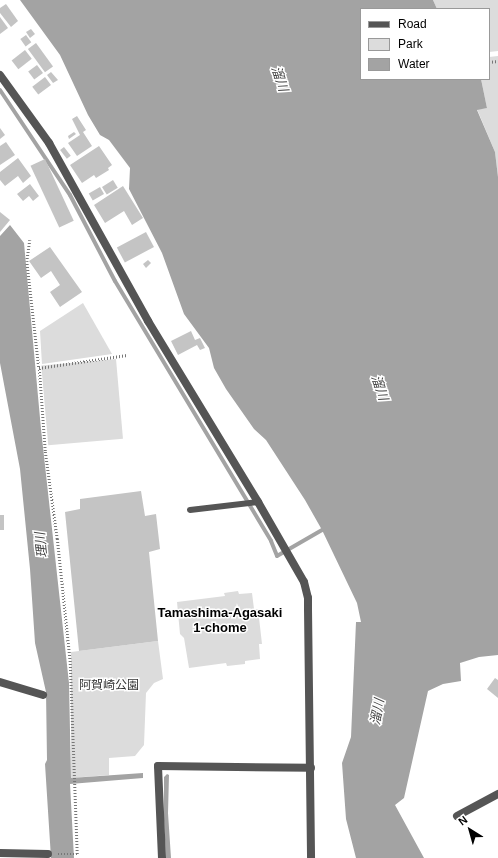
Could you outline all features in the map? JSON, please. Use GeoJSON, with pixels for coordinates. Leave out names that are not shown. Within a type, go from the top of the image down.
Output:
{"type":"FeatureCollection","features":[{"type":"Feature","properties":{"kind":"street"},"geometry":{"type":"LineString","coordinates":[[0,75],[49,143],[148,321],[297,569],[308,598],[311,858]]}},
{"type":"Feature","properties":{"kind":"street"},"geometry":{"type":"LineString","coordinates":[[0,682],[43,695]]}},
{"type":"Feature","properties":{"kind":"street"},"geometry":{"type":"LineString","coordinates":[[162,858],[158,766],[311,768]]}},
{"type":"Feature","properties":{"kind":"street"},"geometry":{"type":"LineString","coordinates":[[457,816],[498,794]]}},
{"type":"Feature","properties":{"kind":"street"},"geometry":{"type":"LineString","coordinates":[[0,853],[48,854]]}},
{"type":"Feature","properties":{"kind":"lane"},"geometry":{"type":"LineString","coordinates":[[190,510],[258,502]]}},
{"type":"Feature","properties":{"kind":"path"},"geometry":{"type":"LineString","coordinates":[[30,240],[27,261],[39,368],[45,450],[68,638],[77,854],[48,854]]}},
{"type":"Feature","properties":{"kind":"path"},"geometry":{"type":"LineString","coordinates":[[39,368],[127,355]]}},
{"type":"Feature","properties":{"kind":"green space"},"geometry":{"type":"Polygon","coordinates":[[[433,0],[498,0],[498,51],[490,52],[490,8],[437,8],[433,0]]]}},
{"type":"Feature","properties":{"kind":"green space"},"geometry":{"type":"Polygon","coordinates":[[[498,56],[498,177],[495,152],[477,109],[487,108],[481,80],[490,80],[490,57],[498,56]]]}},
{"type":"Feature","properties":{"kind":"green space"},"geometry":{"type":"Polygon","coordinates":[[[83,303],[112,354],[42,364],[40,331],[83,303]]]}},
{"type":"Feature","properties":{"kind":"green space"},"geometry":{"type":"Polygon","coordinates":[[[116,359],[123,439],[48,445],[41,366],[116,359]]]}},
{"type":"Feature","properties":{"kind":"green space"},"geometry":{"type":"Polygon","coordinates":[[[238,591],[239,594],[252,593],[254,609],[258,609],[262,644],[259,644],[260,659],[245,661],[245,664],[227,666],[226,663],[189,668],[184,638],[180,634],[177,602],[225,596],[224,593],[238,591]]]}},
{"type":"Feature","properties":{"kind":"green space","name":"阿賀崎公園"},"geometry":{"type":"Polygon","coordinates":[[[158,641],[163,679],[154,683],[146,693],[144,745],[135,756],[109,758],[109,775],[71,778],[71,652],[158,641]]]}},
{"type":"Feature","properties":{"kind":"water","name":"溜川"},"geometry":{"type":"Polygon","coordinates":[[[20,0],[433,0],[437,8],[360,8],[360,80],[481,80],[487,108],[477,110],[495,152],[498,177],[498,655],[479,657],[460,663],[461,681],[443,684],[428,691],[404,798],[395,805],[424,858],[356,858],[346,819],[342,763],[351,737],[356,622],[361,622],[357,603],[322,530],[305,500],[266,440],[254,429],[226,389],[214,368],[209,348],[184,314],[162,253],[129,189],[130,168],[109,140],[100,135],[88,115],[60,55],[20,0]]]}},
{"type":"Feature","properties":{"kind":"water","name":"理川"},"geometry":{"type":"Polygon","coordinates":[[[10,225],[24,243],[41,429],[69,683],[71,778],[143,773],[143,778],[70,784],[74,858],[51,858],[45,764],[47,760],[46,692],[35,643],[30,569],[20,469],[0,363],[0,236],[10,225]]]}},
{"type":"Feature","properties":{"kind":"water"},"geometry":{"type":"Polygon","coordinates":[[[167,774],[169,775],[168,813],[171,858],[166,858],[164,820],[164,777],[167,774]]]}},
{"type":"Feature","properties":{"kind":"building"},"geometry":{"type":"Polygon","coordinates":[[[6,4],[18,21],[11,27],[0,13],[0,8],[6,4]]]}},
{"type":"Feature","properties":{"kind":"building"},"geometry":{"type":"Polygon","coordinates":[[[0,17],[8,28],[0,34],[0,17]]]}},
{"type":"Feature","properties":{"kind":"building"},"geometry":{"type":"Polygon","coordinates":[[[31,29],[35,34],[30,38],[26,32],[31,29]]]}},
{"type":"Feature","properties":{"kind":"building"},"geometry":{"type":"Polygon","coordinates":[[[26,35],[31,42],[26,46],[20,39],[26,35]]]}},
{"type":"Feature","properties":{"kind":"building"},"geometry":{"type":"Polygon","coordinates":[[[36,43],[53,66],[45,72],[28,49],[36,43]]]}},
{"type":"Feature","properties":{"kind":"building"},"geometry":{"type":"Polygon","coordinates":[[[25,50],[32,59],[18,69],[12,60],[25,50]]]}},
{"type":"Feature","properties":{"kind":"building"},"geometry":{"type":"Polygon","coordinates":[[[37,65],[43,73],[34,80],[28,72],[37,65]]]}},
{"type":"Feature","properties":{"kind":"building"},"geometry":{"type":"Polygon","coordinates":[[[51,72],[58,80],[53,83],[47,75],[51,72]]]}},
{"type":"Feature","properties":{"kind":"building"},"geometry":{"type":"Polygon","coordinates":[[[45,77],[51,85],[38,95],[32,87],[45,77]]]}},
{"type":"Feature","properties":{"kind":"building"},"geometry":{"type":"Polygon","coordinates":[[[77,116],[86,130],[83,132],[92,146],[77,156],[68,143],[80,135],[72,119],[77,116]]]}},
{"type":"Feature","properties":{"kind":"building"},"geometry":{"type":"Polygon","coordinates":[[[0,128],[5,135],[0,139],[0,128]]]}},
{"type":"Feature","properties":{"kind":"building"},"geometry":{"type":"Polygon","coordinates":[[[74,132],[76,134],[69,139],[68,136],[74,132]]]}},
{"type":"Feature","properties":{"kind":"building"},"geometry":{"type":"Polygon","coordinates":[[[6,142],[15,155],[0,165],[0,146],[6,142]]]}},
{"type":"Feature","properties":{"kind":"building"},"geometry":{"type":"Polygon","coordinates":[[[99,146],[112,165],[108,168],[109,170],[96,178],[94,175],[82,183],[70,165],[99,146]]]}},
{"type":"Feature","properties":{"kind":"building"},"geometry":{"type":"Polygon","coordinates":[[[64,147],[71,156],[67,159],[60,150],[64,147]]]}},
{"type":"Feature","properties":{"kind":"building"},"geometry":{"type":"Polygon","coordinates":[[[18,158],[31,176],[23,183],[18,176],[5,186],[0,180],[0,172],[18,158]]]}},
{"type":"Feature","properties":{"kind":"building"},"geometry":{"type":"Polygon","coordinates":[[[45,159],[74,221],[59,227],[30,166],[45,159]]]}},
{"type":"Feature","properties":{"kind":"building"},"geometry":{"type":"Polygon","coordinates":[[[113,180],[118,188],[107,195],[102,187],[113,180]]]}},
{"type":"Feature","properties":{"kind":"building"},"geometry":{"type":"Polygon","coordinates":[[[30,184],[39,196],[33,201],[29,196],[23,201],[17,194],[30,184]]]}},
{"type":"Feature","properties":{"kind":"building"},"geometry":{"type":"Polygon","coordinates":[[[123,186],[143,218],[132,225],[124,211],[105,223],[94,205],[123,186]]]}},
{"type":"Feature","properties":{"kind":"building"},"geometry":{"type":"Polygon","coordinates":[[[100,187],[104,194],[93,200],[89,194],[100,187]]]}},
{"type":"Feature","properties":{"kind":"building"},"geometry":{"type":"Polygon","coordinates":[[[0,212],[10,220],[0,232],[0,212]]]}},
{"type":"Feature","properties":{"kind":"building"},"geometry":{"type":"Polygon","coordinates":[[[146,232],[154,247],[125,263],[117,247],[146,232]]]}},
{"type":"Feature","properties":{"kind":"building"},"geometry":{"type":"Polygon","coordinates":[[[50,247],[82,292],[60,307],[50,292],[60,285],[51,271],[41,278],[29,261],[50,247]]]}},
{"type":"Feature","properties":{"kind":"building"},"geometry":{"type":"Polygon","coordinates":[[[148,260],[151,263],[146,268],[143,264],[148,260]]]}},
{"type":"Feature","properties":{"kind":"building"},"geometry":{"type":"Polygon","coordinates":[[[191,331],[195,340],[200,338],[205,348],[200,350],[197,345],[178,355],[171,341],[191,331]]]}},
{"type":"Feature","properties":{"kind":"building"},"geometry":{"type":"Polygon","coordinates":[[[141,491],[145,516],[156,514],[160,549],[149,552],[158,641],[79,651],[65,512],[80,509],[80,499],[141,491]]]}},
{"type":"Feature","properties":{"kind":"building"},"geometry":{"type":"Polygon","coordinates":[[[0,515],[4,515],[4,530],[0,530],[0,515]]]}},
{"type":"Feature","properties":{"kind":"building"},"geometry":{"type":"Polygon","coordinates":[[[495,678],[498,680],[498,698],[487,689],[495,678]]]}},
{"type":"Feature","properties":{"kind":"waterway"},"geometry":{"type":"LineString","coordinates":[[0,90],[70,195],[115,281],[271,541],[277,556],[322,530]]}},
{"type":"Feature","properties":{"kind":"district","name":"Tamashima-Agasaki 1-chome"},"geometry":{"type":"Point","coordinates":[220,622]}}]}
